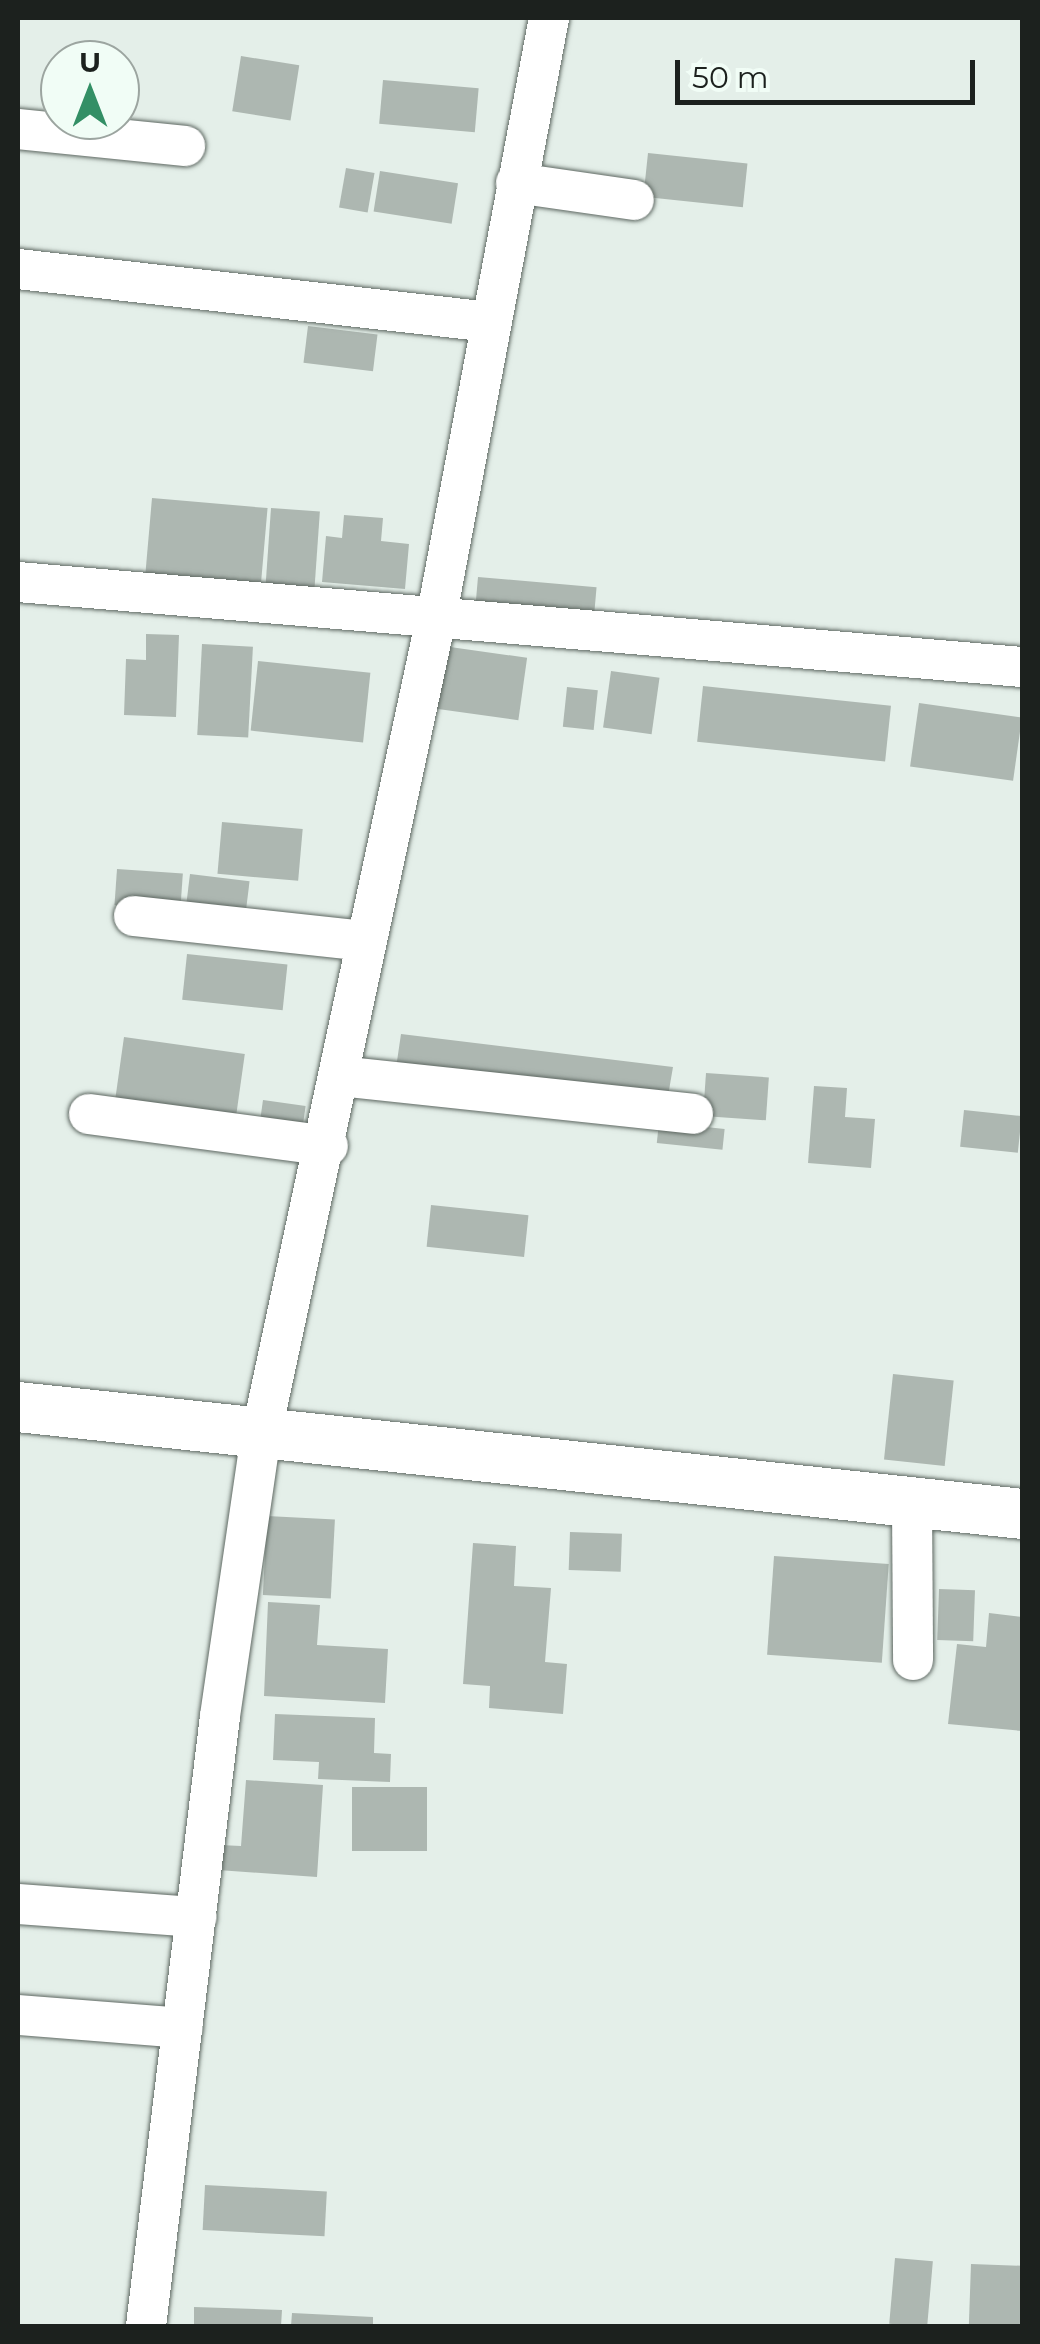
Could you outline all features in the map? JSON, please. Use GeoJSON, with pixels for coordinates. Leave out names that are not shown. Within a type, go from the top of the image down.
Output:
{"type":"FeatureCollection","features":[{"type":"Feature","properties":{"kind":"street"},"geometry":{"type":"LineString","coordinates":[[146,2326],[261,1435],[328,1146],[365,941],[436,619],[548,18]]}},
{"type":"Feature","properties":{"kind":"street"},"geometry":{"type":"LineString","coordinates":[[18,129],[184,146]]}},
{"type":"Feature","properties":{"kind":"street"},"geometry":{"type":"LineString","coordinates":[[516,183],[634,200]]}},
{"type":"Feature","properties":{"kind":"street"},"geometry":{"type":"LineString","coordinates":[[18,269],[489,322]]}},
{"type":"Feature","properties":{"kind":"street"},"geometry":{"type":"LineString","coordinates":[[18,582],[1021,667]]}},
{"type":"Feature","properties":{"kind":"street"},"geometry":{"type":"LineString","coordinates":[[134,916],[365,941]]}},
{"type":"Feature","properties":{"kind":"street"},"geometry":{"type":"LineString","coordinates":[[339,1076],[692,1114]]}},
{"type":"Feature","properties":{"kind":"street"},"geometry":{"type":"LineString","coordinates":[[89,1114],[328,1146]]}},
{"type":"Feature","properties":{"kind":"street"},"geometry":{"type":"LineString","coordinates":[[18,1407],[1022,1514]]}},
{"type":"Feature","properties":{"kind":"street"},"geometry":{"type":"LineString","coordinates":[[912,1504],[912,1660]]}},
{"type":"Feature","properties":{"kind":"street"},"geometry":{"type":"LineString","coordinates":[[18,1904],[197,1917]]}},
{"type":"Feature","properties":{"kind":"street"},"geometry":{"type":"LineString","coordinates":[[18,2016],[182,2028]]}},
{"type":"Feature","properties":{"kind":"building"},"geometry":{"type":"Polygon","coordinates":[[[241,56],[299,65],[291,121],[232,111],[241,56]]]}},
{"type":"Feature","properties":{"kind":"building"},"geometry":{"type":"Polygon","coordinates":[[[383,80],[479,88],[475,132],[379,124],[383,80]]]}},
{"type":"Feature","properties":{"kind":"building"},"geometry":{"type":"Polygon","coordinates":[[[648,153],[747,163],[743,207],[643,197],[648,153]]]}},
{"type":"Feature","properties":{"kind":"building"},"geometry":{"type":"Polygon","coordinates":[[[346,168],[375,173],[368,212],[339,207],[346,168]]]}},
{"type":"Feature","properties":{"kind":"building"},"geometry":{"type":"Polygon","coordinates":[[[380,171],[458,183],[452,224],[374,211],[380,171]]]}},
{"type":"Feature","properties":{"kind":"building"},"geometry":{"type":"Polygon","coordinates":[[[308,326],[377,335],[373,371],[303,363],[308,326]]]}},
{"type":"Feature","properties":{"kind":"building"},"geometry":{"type":"Polygon","coordinates":[[[152,498],[268,508],[260,596],[144,586],[152,498]]]}},
{"type":"Feature","properties":{"kind":"building"},"geometry":{"type":"Polygon","coordinates":[[[271,508],[320,511],[315,587],[266,584],[271,508]]]}},
{"type":"Feature","properties":{"kind":"building"},"geometry":{"type":"Polygon","coordinates":[[[344,515],[383,518],[381,541],[409,544],[405,589],[322,582],[326,536],[342,538],[344,515]]]}},
{"type":"Feature","properties":{"kind":"building"},"geometry":{"type":"Polygon","coordinates":[[[478,577],[597,587],[593,622],[475,612],[478,577]]]}},
{"type":"Feature","properties":{"kind":"building"},"geometry":{"type":"Polygon","coordinates":[[[146,634],[179,635],[176,717],[124,715],[126,659],[146,660],[146,634]]]}},
{"type":"Feature","properties":{"kind":"building"},"geometry":{"type":"Polygon","coordinates":[[[202,644],[253,647],[248,738],[197,735],[202,644]]]}},
{"type":"Feature","properties":{"kind":"building"},"geometry":{"type":"Polygon","coordinates":[[[436,645],[527,658],[518,720],[427,707],[436,645]]]}},
{"type":"Feature","properties":{"kind":"building"},"geometry":{"type":"Polygon","coordinates":[[[258,661],[370,673],[363,742],[251,731],[258,661]]]}},
{"type":"Feature","properties":{"kind":"building"},"geometry":{"type":"Polygon","coordinates":[[[611,671],[660,678],[652,734],[603,727],[611,671]]]}},
{"type":"Feature","properties":{"kind":"building"},"geometry":{"type":"Polygon","coordinates":[[[703,686],[891,706],[885,761],[697,742],[703,686]]]}},
{"type":"Feature","properties":{"kind":"building"},"geometry":{"type":"Polygon","coordinates":[[[567,687],[598,690],[594,730],[563,727],[567,687]]]}},
{"type":"Feature","properties":{"kind":"building"},"geometry":{"type":"Polygon","coordinates":[[[919,703],[1022,717],[1013,781],[910,766],[919,703]]]}},
{"type":"Feature","properties":{"kind":"building"},"geometry":{"type":"Polygon","coordinates":[[[222,822],[303,829],[298,881],[217,874],[222,822]]]}},
{"type":"Feature","properties":{"kind":"building"},"geometry":{"type":"Polygon","coordinates":[[[117,869],[183,874],[180,910],[114,905],[117,869]]]}},
{"type":"Feature","properties":{"kind":"building"},"geometry":{"type":"Polygon","coordinates":[[[190,874],[250,881],[245,918],[185,911],[190,874]]]}},
{"type":"Feature","properties":{"kind":"building"},"geometry":{"type":"Polygon","coordinates":[[[187,954],[287,965],[283,1010],[182,1000],[187,954]]]}},
{"type":"Feature","properties":{"kind":"building"},"geometry":{"type":"Polygon","coordinates":[[[401,1034],[673,1067],[668,1096],[396,1068],[401,1034]]]}},
{"type":"Feature","properties":{"kind":"building"},"geometry":{"type":"Polygon","coordinates":[[[124,1037],[245,1054],[235,1121],[115,1104],[124,1037]]]}},
{"type":"Feature","properties":{"kind":"building"},"geometry":{"type":"Polygon","coordinates":[[[706,1073],[769,1077],[766,1120],[703,1116],[706,1073]]]}},
{"type":"Feature","properties":{"kind":"building"},"geometry":{"type":"Polygon","coordinates":[[[814,1086],[847,1088],[845,1117],[875,1119],[871,1168],[808,1163],[814,1086]]]}},
{"type":"Feature","properties":{"kind":"building"},"geometry":{"type":"Polygon","coordinates":[[[263,1100],[306,1106],[302,1133],[259,1127],[263,1100]]]}},
{"type":"Feature","properties":{"kind":"building"},"geometry":{"type":"Polygon","coordinates":[[[964,1110],[1022,1116],[1018,1153],[960,1147],[964,1110]]]}},
{"type":"Feature","properties":{"kind":"building"},"geometry":{"type":"Polygon","coordinates":[[[659,1122],[725,1129],[722,1150],[657,1143],[659,1122]]]}},
{"type":"Feature","properties":{"kind":"building"},"geometry":{"type":"Polygon","coordinates":[[[431,1205],[528,1215],[524,1257],[427,1247],[431,1205]]]}},
{"type":"Feature","properties":{"kind":"building"},"geometry":{"type":"Polygon","coordinates":[[[893,1374],[954,1380],[945,1466],[884,1460],[893,1374]]]}},
{"type":"Feature","properties":{"kind":"building"},"geometry":{"type":"Polygon","coordinates":[[[267,1516],[335,1520],[331,1598],[263,1595],[267,1516]]]}},
{"type":"Feature","properties":{"kind":"building"},"geometry":{"type":"Polygon","coordinates":[[[570,1532],[622,1534],[621,1572],[569,1570],[570,1532]]]}},
{"type":"Feature","properties":{"kind":"building"},"geometry":{"type":"Polygon","coordinates":[[[473,1543],[516,1546],[514,1586],[551,1588],[545,1662],[567,1664],[563,1714],[489,1708],[490,1686],[463,1684],[473,1543]]]}},
{"type":"Feature","properties":{"kind":"building"},"geometry":{"type":"Polygon","coordinates":[[[774,1556],[889,1564],[882,1663],[767,1655],[774,1556]]]}},
{"type":"Feature","properties":{"kind":"building"},"geometry":{"type":"Polygon","coordinates":[[[939,1589],[975,1590],[973,1641],[937,1640],[939,1589]]]}},
{"type":"Feature","properties":{"kind":"building"},"geometry":{"type":"Polygon","coordinates":[[[268,1602],[320,1605],[317,1645],[388,1649],[385,1703],[264,1696],[268,1602]]]}},
{"type":"Feature","properties":{"kind":"building"},"geometry":{"type":"Polygon","coordinates":[[[989,1613],[1022,1617],[1022,1731],[948,1724],[957,1644],[986,1647],[989,1613]]]}},
{"type":"Feature","properties":{"kind":"building"},"geometry":{"type":"Polygon","coordinates":[[[275,1714],[375,1718],[374,1753],[391,1754],[390,1782],[318,1779],[319,1762],[273,1760],[275,1714]]]}},
{"type":"Feature","properties":{"kind":"building"},"geometry":{"type":"Polygon","coordinates":[[[246,1780],[323,1785],[317,1877],[218,1870],[220,1845],[241,1846],[246,1780]]]}},
{"type":"Feature","properties":{"kind":"building"},"geometry":{"type":"Polygon","coordinates":[[[352,1787],[427,1787],[427,1851],[352,1851],[352,1787]]]}},
{"type":"Feature","properties":{"kind":"building"},"geometry":{"type":"Polygon","coordinates":[[[205,2185],[327,2191],[324,2236],[203,2230],[205,2185]]]}},
{"type":"Feature","properties":{"kind":"building"},"geometry":{"type":"Polygon","coordinates":[[[895,2258],[933,2261],[927,2326],[889,2324],[895,2258]]]}},
{"type":"Feature","properties":{"kind":"building"},"geometry":{"type":"Polygon","coordinates":[[[971,2264],[1022,2266],[1020,2326],[969,2326],[971,2264]]]}},
{"type":"Feature","properties":{"kind":"building"},"geometry":{"type":"Polygon","coordinates":[[[194,2307],[282,2310],[281,2326],[194,2326],[194,2307]]]}},
{"type":"Feature","properties":{"kind":"building"},"geometry":{"type":"Polygon","coordinates":[[[292,2313],[373,2317],[373,2326],[291,2326],[292,2313]]]}}]}
